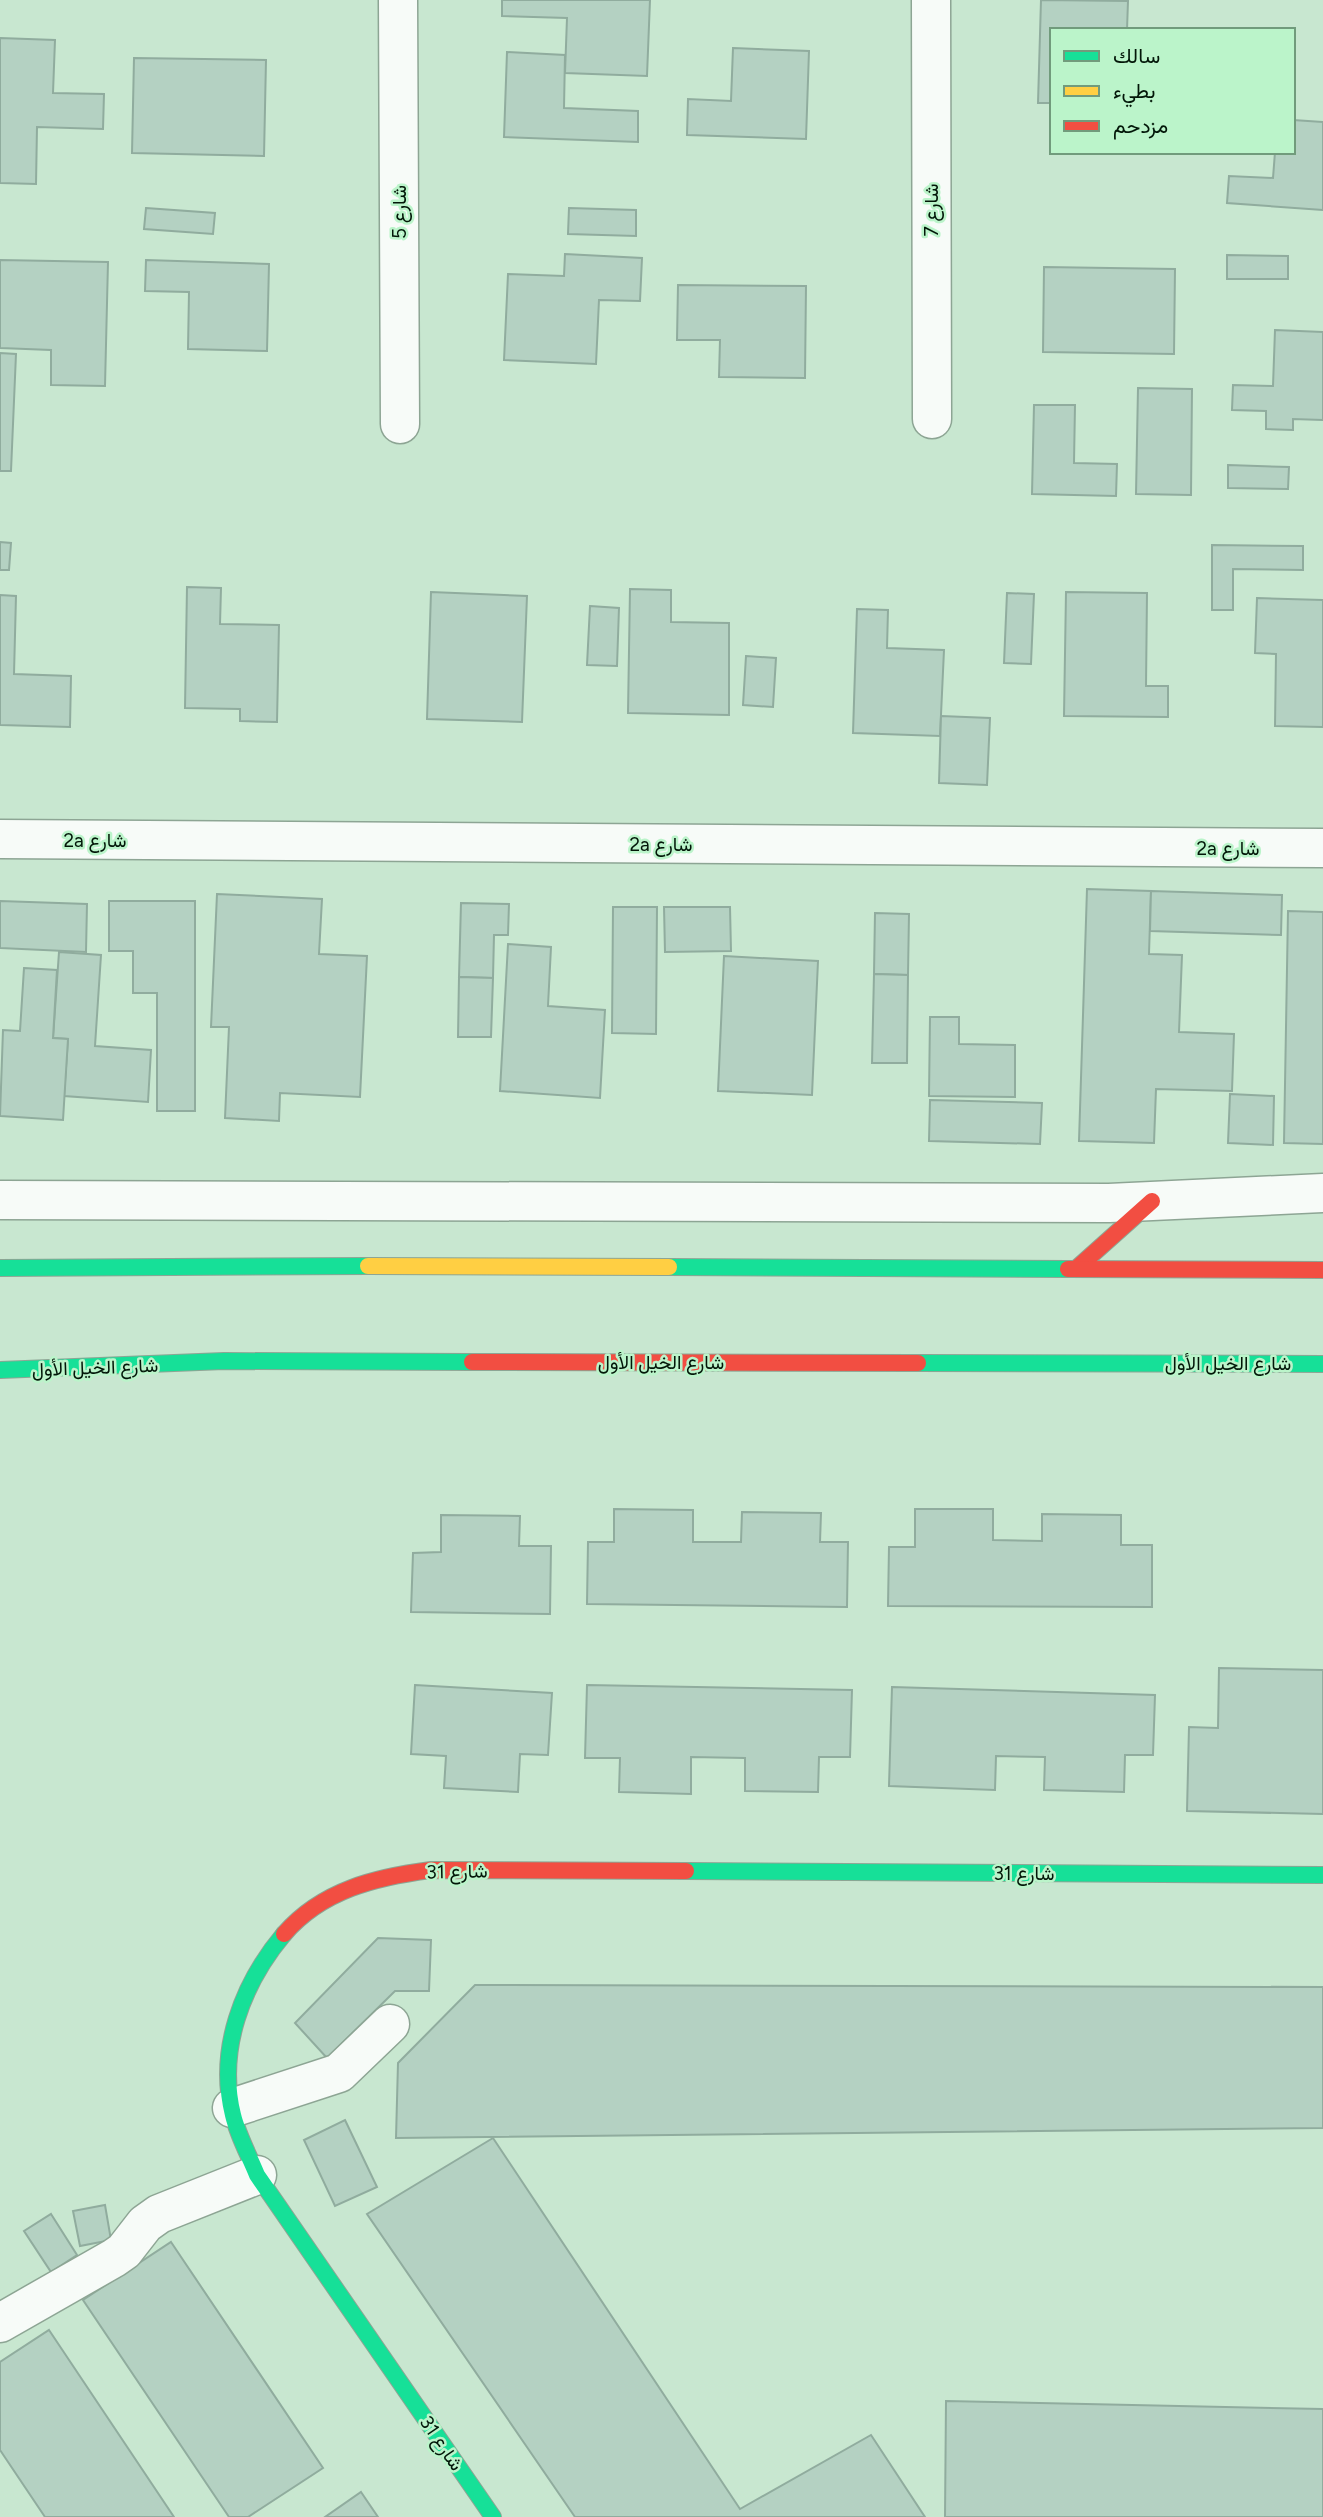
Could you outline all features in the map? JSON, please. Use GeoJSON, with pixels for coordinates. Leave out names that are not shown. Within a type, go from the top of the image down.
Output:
{"type":"FeatureCollection","features":[{"type":"Feature","properties":{"kind":"main road"},"geometry":{"type":"LineString","coordinates":[[1077,1268],[1152,1201]]}},
{"type":"Feature","properties":{"kind":"main road"},"geometry":{"type":"LineString","coordinates":[[0,1268],[217,1265],[1323,1270]]}},
{"type":"Feature","properties":{"kind":"main road","name":"شارع الخيل الأول"},"geometry":{"type":"LineString","coordinates":[[0,1370],[224,1362],[1323,1364]]}},
{"type":"Feature","properties":{"kind":"main road","name":"شارع 31"},"geometry":{"type":"LineString","coordinates":[[492,2517],[257,2175],[239,2136],[232,2108],[229,2066],[233,2025],[247,1985],[272,1947],[304,1914],[342,1891],[386,1875],[431,1870],[1323,1875]]}},
{"type":"Feature","properties":{"kind":"street","name":"شارع 5"},"geometry":{"type":"LineString","coordinates":[[398,0],[400,424]]}},
{"type":"Feature","properties":{"kind":"street","name":"شارع 7"},"geometry":{"type":"LineString","coordinates":[[931,0],[932,419]]}},
{"type":"Feature","properties":{"kind":"street","name":"2a شارع"},"geometry":{"type":"LineString","coordinates":[[0,839],[1323,848]]}},
{"type":"Feature","properties":{"kind":"street"},"geometry":{"type":"LineString","coordinates":[[0,1200],[1152,1201],[1323,1194]]}},
{"type":"Feature","properties":{"kind":"street"},"geometry":{"type":"LineString","coordinates":[[232,2108],[339,2073],[390,2024]]}},
{"type":"Feature","properties":{"kind":"street"},"geometry":{"type":"LineString","coordinates":[[0,2323],[114,2258],[124,2251],[145,2224],[159,2214],[257,2175]]}},
{"type":"Feature","properties":{"kind":"building"},"geometry":{"type":"Polygon","coordinates":[[[502,0],[650,0],[647,76],[565,73],[567,18],[502,16],[502,0]]]}},
{"type":"Feature","properties":{"kind":"building"},"geometry":{"type":"Polygon","coordinates":[[[1041,0],[1128,1],[1127,28],[1050,28],[1050,103],[1038,103],[1041,0]]]}},
{"type":"Feature","properties":{"kind":"building"},"geometry":{"type":"Polygon","coordinates":[[[0,38],[55,40],[53,93],[104,94],[103,129],[37,127],[36,184],[0,183],[0,38]]]}},
{"type":"Feature","properties":{"kind":"building"},"geometry":{"type":"Polygon","coordinates":[[[733,48],[809,51],[806,139],[687,135],[688,99],[731,101],[733,48]]]}},
{"type":"Feature","properties":{"kind":"building"},"geometry":{"type":"Polygon","coordinates":[[[507,52],[565,55],[564,108],[638,111],[638,142],[504,137],[507,52]]]}},
{"type":"Feature","properties":{"kind":"building"},"geometry":{"type":"Polygon","coordinates":[[[134,58],[266,60],[264,156],[132,153],[134,58]]]}},
{"type":"Feature","properties":{"kind":"building"},"geometry":{"type":"Polygon","coordinates":[[[1295,120],[1323,122],[1323,210],[1227,203],[1229,176],[1273,178],[1275,154],[1295,154],[1295,120]]]}},
{"type":"Feature","properties":{"kind":"building"},"geometry":{"type":"Polygon","coordinates":[[[146,208],[215,213],[213,234],[144,229],[146,208]]]}},
{"type":"Feature","properties":{"kind":"building"},"geometry":{"type":"Polygon","coordinates":[[[569,208],[636,210],[636,236],[568,234],[569,208]]]}},
{"type":"Feature","properties":{"kind":"building"},"geometry":{"type":"Polygon","coordinates":[[[565,254],[642,258],[640,301],[599,300],[596,364],[504,360],[508,274],[564,276],[565,254]]]}},
{"type":"Feature","properties":{"kind":"building"},"geometry":{"type":"Polygon","coordinates":[[[1227,255],[1288,256],[1288,279],[1227,279],[1227,255]]]}},
{"type":"Feature","properties":{"kind":"building"},"geometry":{"type":"Polygon","coordinates":[[[0,260],[108,262],[105,386],[51,385],[51,350],[0,348],[0,260]]]}},
{"type":"Feature","properties":{"kind":"building"},"geometry":{"type":"Polygon","coordinates":[[[146,260],[269,264],[267,351],[188,349],[189,292],[145,291],[146,260]]]}},
{"type":"Feature","properties":{"kind":"building"},"geometry":{"type":"Polygon","coordinates":[[[1044,267],[1175,269],[1174,354],[1043,352],[1044,267]]]}},
{"type":"Feature","properties":{"kind":"building"},"geometry":{"type":"Polygon","coordinates":[[[678,285],[806,286],[805,378],[719,377],[720,340],[677,340],[678,285]]]}},
{"type":"Feature","properties":{"kind":"building"},"geometry":{"type":"Polygon","coordinates":[[[1275,330],[1323,332],[1323,420],[1293,419],[1293,430],[1266,429],[1266,411],[1232,410],[1233,385],[1273,386],[1275,330]]]}},
{"type":"Feature","properties":{"kind":"building"},"geometry":{"type":"Polygon","coordinates":[[[0,353],[16,354],[11,471],[0,471],[0,353]]]}},
{"type":"Feature","properties":{"kind":"building"},"geometry":{"type":"Polygon","coordinates":[[[1138,388],[1192,389],[1191,495],[1136,494],[1138,388]]]}},
{"type":"Feature","properties":{"kind":"building"},"geometry":{"type":"Polygon","coordinates":[[[1034,405],[1075,405],[1074,463],[1117,464],[1116,496],[1032,494],[1034,405]]]}},
{"type":"Feature","properties":{"kind":"building"},"geometry":{"type":"Polygon","coordinates":[[[1228,465],[1289,467],[1288,489],[1228,488],[1228,465]]]}},
{"type":"Feature","properties":{"kind":"building"},"geometry":{"type":"Polygon","coordinates":[[[0,542],[11,543],[9,570],[0,570],[0,542]]]}},
{"type":"Feature","properties":{"kind":"building"},"geometry":{"type":"Polygon","coordinates":[[[1212,545],[1303,546],[1303,570],[1233,569],[1233,610],[1212,610],[1212,545]]]}},
{"type":"Feature","properties":{"kind":"building"},"geometry":{"type":"Polygon","coordinates":[[[187,587],[221,588],[220,624],[279,625],[277,722],[240,721],[240,709],[185,708],[187,587]]]}},
{"type":"Feature","properties":{"kind":"building"},"geometry":{"type":"Polygon","coordinates":[[[630,589],[671,590],[671,622],[729,623],[729,715],[628,713],[630,589]]]}},
{"type":"Feature","properties":{"kind":"building"},"geometry":{"type":"Polygon","coordinates":[[[431,592],[527,596],[522,722],[427,719],[431,592]]]}},
{"type":"Feature","properties":{"kind":"building"},"geometry":{"type":"Polygon","coordinates":[[[1066,592],[1147,593],[1146,686],[1168,686],[1168,717],[1064,716],[1066,592]]]}},
{"type":"Feature","properties":{"kind":"building"},"geometry":{"type":"Polygon","coordinates":[[[1007,593],[1034,594],[1031,664],[1004,663],[1007,593]]]}},
{"type":"Feature","properties":{"kind":"building"},"geometry":{"type":"Polygon","coordinates":[[[0,595],[16,596],[14,674],[71,676],[70,727],[0,725],[0,595]]]}},
{"type":"Feature","properties":{"kind":"building"},"geometry":{"type":"Polygon","coordinates":[[[1257,598],[1323,600],[1323,727],[1275,726],[1276,654],[1255,653],[1257,598]]]}},
{"type":"Feature","properties":{"kind":"building"},"geometry":{"type":"Polygon","coordinates":[[[590,606],[619,608],[617,666],[587,665],[590,606]]]}},
{"type":"Feature","properties":{"kind":"building"},"geometry":{"type":"Polygon","coordinates":[[[857,609],[888,610],[887,648],[944,650],[940,736],[853,733],[857,609]]]}},
{"type":"Feature","properties":{"kind":"building"},"geometry":{"type":"Polygon","coordinates":[[[746,656],[776,658],[773,707],[743,705],[746,656]]]}},
{"type":"Feature","properties":{"kind":"building"},"geometry":{"type":"Polygon","coordinates":[[[941,716],[990,718],[987,785],[939,783],[941,716]]]}},
{"type":"Feature","properties":{"kind":"building"},"geometry":{"type":"Polygon","coordinates":[[[1087,889],[1151,891],[1149,954],[1182,955],[1179,1032],[1234,1034],[1232,1091],[1156,1089],[1154,1143],[1079,1141],[1087,889]]]}},
{"type":"Feature","properties":{"kind":"building"},"geometry":{"type":"Polygon","coordinates":[[[1151,891],[1282,895],[1281,935],[1150,931],[1151,891]]]}},
{"type":"Feature","properties":{"kind":"building"},"geometry":{"type":"Polygon","coordinates":[[[217,894],[322,899],[319,954],[367,956],[360,1097],[280,1093],[279,1121],[225,1118],[229,1027],[211,1027],[217,894]]]}},
{"type":"Feature","properties":{"kind":"building"},"geometry":{"type":"Polygon","coordinates":[[[0,901],[87,904],[86,952],[0,948],[0,901]]]}},
{"type":"Feature","properties":{"kind":"building"},"geometry":{"type":"Polygon","coordinates":[[[109,901],[195,901],[195,1111],[157,1111],[157,993],[133,993],[133,951],[109,951],[109,901]]]}},
{"type":"Feature","properties":{"kind":"building"},"geometry":{"type":"Polygon","coordinates":[[[461,903],[509,904],[508,935],[494,935],[493,978],[459,977],[461,903]]]}},
{"type":"Feature","properties":{"kind":"building"},"geometry":{"type":"Polygon","coordinates":[[[613,907],[657,907],[656,1034],[612,1033],[613,907]]]}},
{"type":"Feature","properties":{"kind":"building"},"geometry":{"type":"Polygon","coordinates":[[[664,907],[730,907],[731,951],[665,952],[664,907]]]}},
{"type":"Feature","properties":{"kind":"building"},"geometry":{"type":"Polygon","coordinates":[[[1288,911],[1323,912],[1323,1144],[1284,1143],[1288,911]]]}},
{"type":"Feature","properties":{"kind":"building"},"geometry":{"type":"Polygon","coordinates":[[[875,913],[909,914],[908,975],[874,974],[875,913]]]}},
{"type":"Feature","properties":{"kind":"building"},"geometry":{"type":"Polygon","coordinates":[[[508,944],[551,947],[548,1006],[605,1010],[600,1098],[500,1091],[508,944]]]}},
{"type":"Feature","properties":{"kind":"building"},"geometry":{"type":"Polygon","coordinates":[[[59,952],[101,955],[95,1046],[151,1050],[148,1102],[64,1096],[68,1039],[53,1038],[59,952]]]}},
{"type":"Feature","properties":{"kind":"building"},"geometry":{"type":"Polygon","coordinates":[[[724,956],[818,961],[812,1095],[718,1091],[724,956]]]}},
{"type":"Feature","properties":{"kind":"building"},"geometry":{"type":"Polygon","coordinates":[[[24,968],[57,970],[53,1038],[68,1039],[63,1120],[0,1116],[3,1030],[20,1031],[24,968]]]}},
{"type":"Feature","properties":{"kind":"building"},"geometry":{"type":"Polygon","coordinates":[[[874,974],[908,975],[907,1063],[872,1063],[874,974]]]}},
{"type":"Feature","properties":{"kind":"building"},"geometry":{"type":"Polygon","coordinates":[[[459,977],[493,978],[491,1037],[458,1037],[459,977]]]}},
{"type":"Feature","properties":{"kind":"building"},"geometry":{"type":"Polygon","coordinates":[[[930,1017],[959,1017],[959,1044],[1015,1045],[1015,1097],[929,1096],[930,1017]]]}},
{"type":"Feature","properties":{"kind":"building"},"geometry":{"type":"Polygon","coordinates":[[[1230,1094],[1274,1096],[1273,1145],[1228,1143],[1230,1094]]]}},
{"type":"Feature","properties":{"kind":"building"},"geometry":{"type":"Polygon","coordinates":[[[930,1100],[1042,1103],[1040,1144],[929,1141],[930,1100]]]}},
{"type":"Feature","properties":{"kind":"building"},"geometry":{"type":"Polygon","coordinates":[[[614,1509],[693,1510],[693,1542],[741,1542],[742,1512],[821,1513],[820,1542],[848,1542],[847,1607],[587,1604],[588,1542],[614,1542],[614,1509]]]}},
{"type":"Feature","properties":{"kind":"building"},"geometry":{"type":"Polygon","coordinates":[[[915,1509],[993,1509],[993,1540],[1042,1541],[1042,1514],[1121,1515],[1121,1545],[1152,1545],[1152,1607],[888,1606],[889,1547],[915,1547],[915,1509]]]}},
{"type":"Feature","properties":{"kind":"building"},"geometry":{"type":"Polygon","coordinates":[[[441,1515],[520,1516],[519,1546],[551,1546],[550,1614],[411,1612],[413,1553],[441,1552],[441,1515]]]}},
{"type":"Feature","properties":{"kind":"building"},"geometry":{"type":"Polygon","coordinates":[[[1219,1668],[1323,1670],[1323,1814],[1187,1811],[1189,1727],[1218,1728],[1219,1668]]]}},
{"type":"Feature","properties":{"kind":"building"},"geometry":{"type":"Polygon","coordinates":[[[415,1685],[552,1693],[548,1755],[520,1754],[518,1792],[444,1788],[446,1756],[411,1754],[415,1685]]]}},
{"type":"Feature","properties":{"kind":"building"},"geometry":{"type":"Polygon","coordinates":[[[587,1685],[852,1690],[850,1757],[819,1757],[818,1792],[745,1791],[745,1758],[691,1757],[691,1794],[619,1792],[620,1758],[585,1758],[587,1685]]]}},
{"type":"Feature","properties":{"kind":"building"},"geometry":{"type":"Polygon","coordinates":[[[892,1687],[1155,1695],[1153,1755],[1125,1755],[1124,1792],[1044,1790],[1045,1757],[996,1756],[995,1790],[889,1786],[892,1687]]]}},
{"type":"Feature","properties":{"kind":"building"},"geometry":{"type":"Polygon","coordinates":[[[378,1938],[431,1940],[429,1991],[395,1991],[327,2058],[295,2023],[378,1938]]]}},
{"type":"Feature","properties":{"kind":"building"},"geometry":{"type":"Polygon","coordinates":[[[475,1985],[1323,1987],[1323,2128],[396,2138],[398,2063],[475,1985]]]}},
{"type":"Feature","properties":{"kind":"building"},"geometry":{"type":"Polygon","coordinates":[[[345,2120],[377,2187],[335,2206],[304,2140],[345,2120]]]}},
{"type":"Feature","properties":{"kind":"building"},"geometry":{"type":"Polygon","coordinates":[[[493,2138],[740,2509],[871,2435],[925,2517],[575,2517],[367,2214],[493,2138]]]}},
{"type":"Feature","properties":{"kind":"building"},"geometry":{"type":"Polygon","coordinates":[[[105,2205],[111,2240],[80,2246],[73,2211],[105,2205]]]}},
{"type":"Feature","properties":{"kind":"building"},"geometry":{"type":"Polygon","coordinates":[[[51,2214],[77,2255],[51,2272],[24,2231],[51,2214]]]}},
{"type":"Feature","properties":{"kind":"building"},"geometry":{"type":"Polygon","coordinates":[[[171,2242],[323,2468],[248,2517],[229,2517],[83,2300],[171,2242]]]}},
{"type":"Feature","properties":{"kind":"building"},"geometry":{"type":"Polygon","coordinates":[[[49,2330],[174,2517],[45,2517],[0,2450],[0,2362],[49,2330]]]}},
{"type":"Feature","properties":{"kind":"building"},"geometry":{"type":"Polygon","coordinates":[[[946,2401],[1323,2409],[1323,2517],[945,2517],[946,2401]]]}},
{"type":"Feature","properties":{"kind":"building"},"geometry":{"type":"Polygon","coordinates":[[[361,2492],[378,2517],[325,2517],[361,2492]]]}},
{"type":"Feature","properties":{"kind":"traffic: fast"},"geometry":{"type":"LineString","coordinates":[[0,1268],[368,1266]]}},
{"type":"Feature","properties":{"kind":"traffic: fast"},"geometry":{"type":"LineString","coordinates":[[669,1267],[1068,1269]]}},
{"type":"Feature","properties":{"kind":"traffic: fast"},"geometry":{"type":"LineString","coordinates":[[0,1370],[224,1361],[472,1362]]}},
{"type":"Feature","properties":{"kind":"traffic: fast"},"geometry":{"type":"LineString","coordinates":[[918,1363],[1323,1364]]}},
{"type":"Feature","properties":{"kind":"traffic: fast"},"geometry":{"type":"LineString","coordinates":[[686,1871],[1323,1875]]}},
{"type":"Feature","properties":{"kind":"traffic: fast"},"geometry":{"type":"LineString","coordinates":[[284,1934],[269,1953],[245,1996],[231,2042],[229,2091],[238,2130],[257,2175],[493,2517]]}},
{"type":"Feature","properties":{"kind":"traffic: slow"},"geometry":{"type":"LineString","coordinates":[[368,1266],[669,1267]]}},
{"type":"Feature","properties":{"kind":"traffic: jam"},"geometry":{"type":"LineString","coordinates":[[1077,1268],[1152,1201]]}},
{"type":"Feature","properties":{"kind":"traffic: jam"},"geometry":{"type":"LineString","coordinates":[[1068,1269],[1323,1270]]}},
{"type":"Feature","properties":{"kind":"traffic: jam"},"geometry":{"type":"LineString","coordinates":[[472,1362],[918,1363]]}},
{"type":"Feature","properties":{"kind":"traffic: jam"},"geometry":{"type":"LineString","coordinates":[[284,1934],[315,1906],[333,1896],[370,1882],[410,1873],[431,1870],[686,1871]]}}]}
